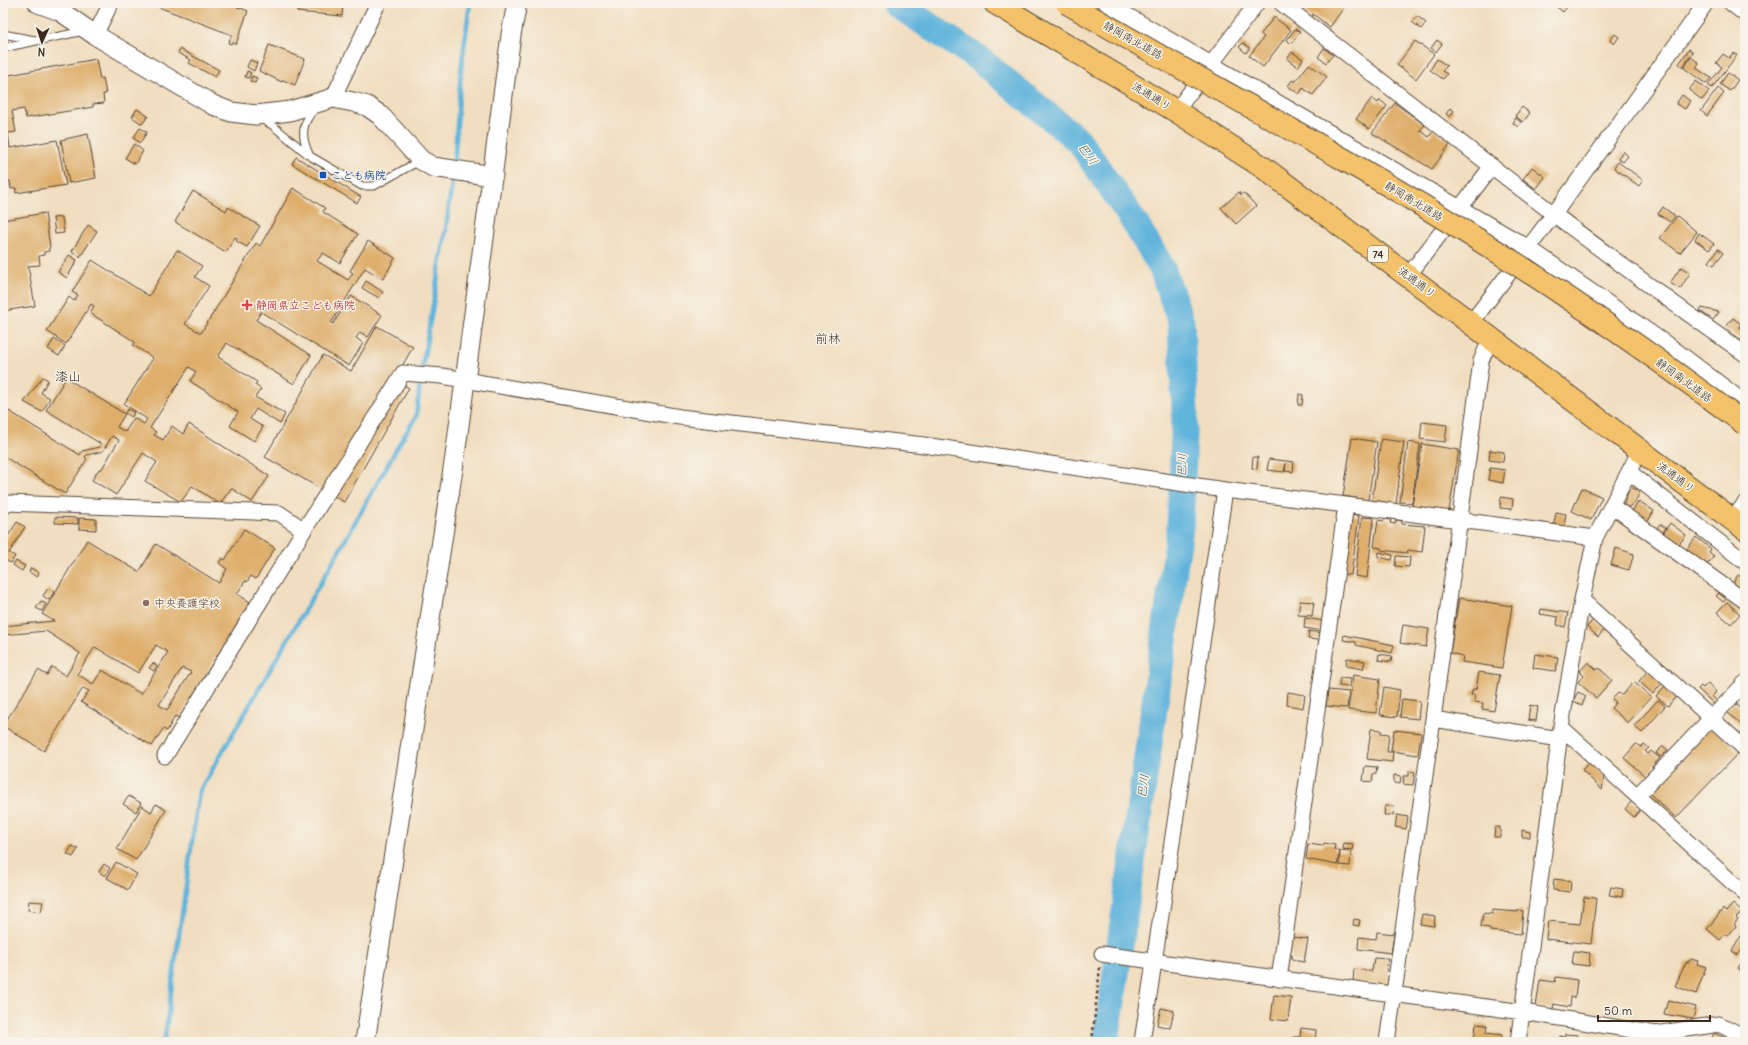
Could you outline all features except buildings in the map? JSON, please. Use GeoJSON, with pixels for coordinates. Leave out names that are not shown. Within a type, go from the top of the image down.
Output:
{"type":"FeatureCollection","features":[{"type":"Feature","properties":{"kind":"main road","name":"流通通り"},"geometry":{"type":"LineString","coordinates":[[995,3],[1176,111],[1264,168],[1640,450],[1741,517]]}},
{"type":"Feature","properties":{"kind":"main road","name":"静岡南北道路"},"geometry":{"type":"LineString","coordinates":[[1068,3],[1277,121],[1466,231],[1585,309],[1686,380],[1745,424]]}},
{"type":"Feature","properties":{"kind":"main road","name":"静岡南北道路"},"geometry":{"type":"LineString","coordinates":[[1083,3],[1289,119],[1470,225],[1589,302],[1745,414]]}},
{"type":"Feature","properties":{"kind":"street"},"geometry":{"type":"LineString","coordinates":[[38,3],[60,11],[213,105],[231,112],[256,115],[290,111],[327,100],[353,102],[367,106],[380,115],[427,164],[469,173],[493,176]]}},
{"type":"Feature","properties":{"kind":"street"},"geometry":{"type":"LineString","coordinates":[[92,32],[111,3]]}},
{"type":"Feature","properties":{"kind":"street"},"geometry":{"type":"LineString","coordinates":[[327,100],[378,3]]}},
{"type":"Feature","properties":{"kind":"street"},"geometry":{"type":"LineString","coordinates":[[365,1042],[433,603],[465,380],[511,35],[517,3]]}},
{"type":"Feature","properties":{"kind":"street"},"geometry":{"type":"LineString","coordinates":[[1106,3],[1529,248],[1678,352],[1745,403]]}},
{"type":"Feature","properties":{"kind":"street"},"geometry":{"type":"LineString","coordinates":[[1176,111],[1257,3]]}},
{"type":"Feature","properties":{"kind":"street"},"geometry":{"type":"LineString","coordinates":[[1281,3],[1554,214],[1680,309],[1745,354]]}},
{"type":"Feature","properties":{"kind":"street"},"geometry":{"type":"LineString","coordinates":[[1470,323],[1529,248],[1706,3]]}},
{"type":"Feature","properties":{"kind":"street"},"geometry":{"type":"LineString","coordinates":[[1731,3],[1745,14]]}},
{"type":"Feature","properties":{"kind":"street"},"geometry":{"type":"LineString","coordinates":[[1408,276],[1492,166]]}},
{"type":"Feature","properties":{"kind":"street"},"geometry":{"type":"LineString","coordinates":[[1387,1042],[1433,719],[1481,361],[1491,337]]}},
{"type":"Feature","properties":{"kind":"street"},"geometry":{"type":"LineString","coordinates":[[165,756],[304,530],[403,373],[442,376],[680,417],[924,445],[1225,490],[1595,538]]}},
{"type":"Feature","properties":{"kind":"street"},"geometry":{"type":"LineString","coordinates":[[1518,1042],[1561,733],[1582,600],[1595,538],[1640,450]]}},
{"type":"Feature","properties":{"kind":"street"},"geometry":{"type":"LineString","coordinates":[[1629,472],[1745,562]]}},
{"type":"Feature","properties":{"kind":"street"},"geometry":{"type":"LineString","coordinates":[[1142,1042],[1225,490]]}},
{"type":"Feature","properties":{"kind":"street"},"geometry":{"type":"LineString","coordinates":[[3,508],[6,503],[279,513],[304,530]]}},
{"type":"Feature","properties":{"kind":"street"},"geometry":{"type":"LineString","coordinates":[[1279,979],[1346,505]]}},
{"type":"Feature","properties":{"kind":"street"},"geometry":{"type":"LineString","coordinates":[[1612,506],[1745,601]]}},
{"type":"Feature","properties":{"kind":"street"},"geometry":{"type":"LineString","coordinates":[[1582,600],[1745,749]]}},
{"type":"Feature","properties":{"kind":"street"},"geometry":{"type":"LineString","coordinates":[[1637,796],[1745,683]]}},
{"type":"Feature","properties":{"kind":"street"},"geometry":{"type":"LineString","coordinates":[[1433,719],[1561,733],[1637,796],[1745,894]]}},
{"type":"Feature","properties":{"kind":"street"},"geometry":{"type":"LineString","coordinates":[[1102,954],[1523,1012],[1656,1034],[1719,1024],[1745,1037]]}},
{"type":"Feature","properties":{"kind":"lane"},"geometry":{"type":"LineString","coordinates":[[3,48],[92,32]]}},
{"type":"Feature","properties":{"kind":"lane"},"geometry":{"type":"LineString","coordinates":[[3,34],[39,41]]}},
{"type":"Feature","properties":{"kind":"lane"},"geometry":{"type":"LineString","coordinates":[[310,156],[303,140],[305,126],[309,115],[327,100]]}},
{"type":"Feature","properties":{"kind":"lane"},"geometry":{"type":"LineString","coordinates":[[256,115],[272,125],[310,156],[362,186],[374,186],[427,164]]}},
{"type":"Feature","properties":{"kind":"path"},"geometry":{"type":"LineString","coordinates":[[1092,1042],[1102,954]]}},
{"type":"Feature","properties":{"kind":"waterway"},"geometry":{"type":"LineString","coordinates":[[454,166],[461,70],[470,3]]}},
{"type":"Feature","properties":{"kind":"waterway","name":"巴川"},"geometry":{"type":"LineString","coordinates":[[895,3],[979,59],[1079,141],[1133,220],[1162,268],[1181,322],[1185,412],[1180,528],[1106,1042]]}},
{"type":"Feature","properties":{"kind":"waterway"},"geometry":{"type":"LineString","coordinates":[[164,1042],[199,792],[416,417],[422,368],[446,229],[453,173]]}},
{"type":"Feature","properties":{"kind":"place","name":"こども病院"},"geometry":{"type":"Point","coordinates":[323,175]}},
{"type":"Feature","properties":{"kind":"place","name":"静岡県立こども病院"},"geometry":{"type":"Point","coordinates":[247,305]}},
{"type":"Feature","properties":{"kind":"place","name":"中央養護学校"},"geometry":{"type":"Point","coordinates":[146,603]}},
{"type":"Feature","properties":{"kind":"district","name":"前林"},"geometry":{"type":"Point","coordinates":[828,338]}},
{"type":"Feature","properties":{"kind":"district","name":"漆山"},"geometry":{"type":"Point","coordinates":[68,376]}}]}
